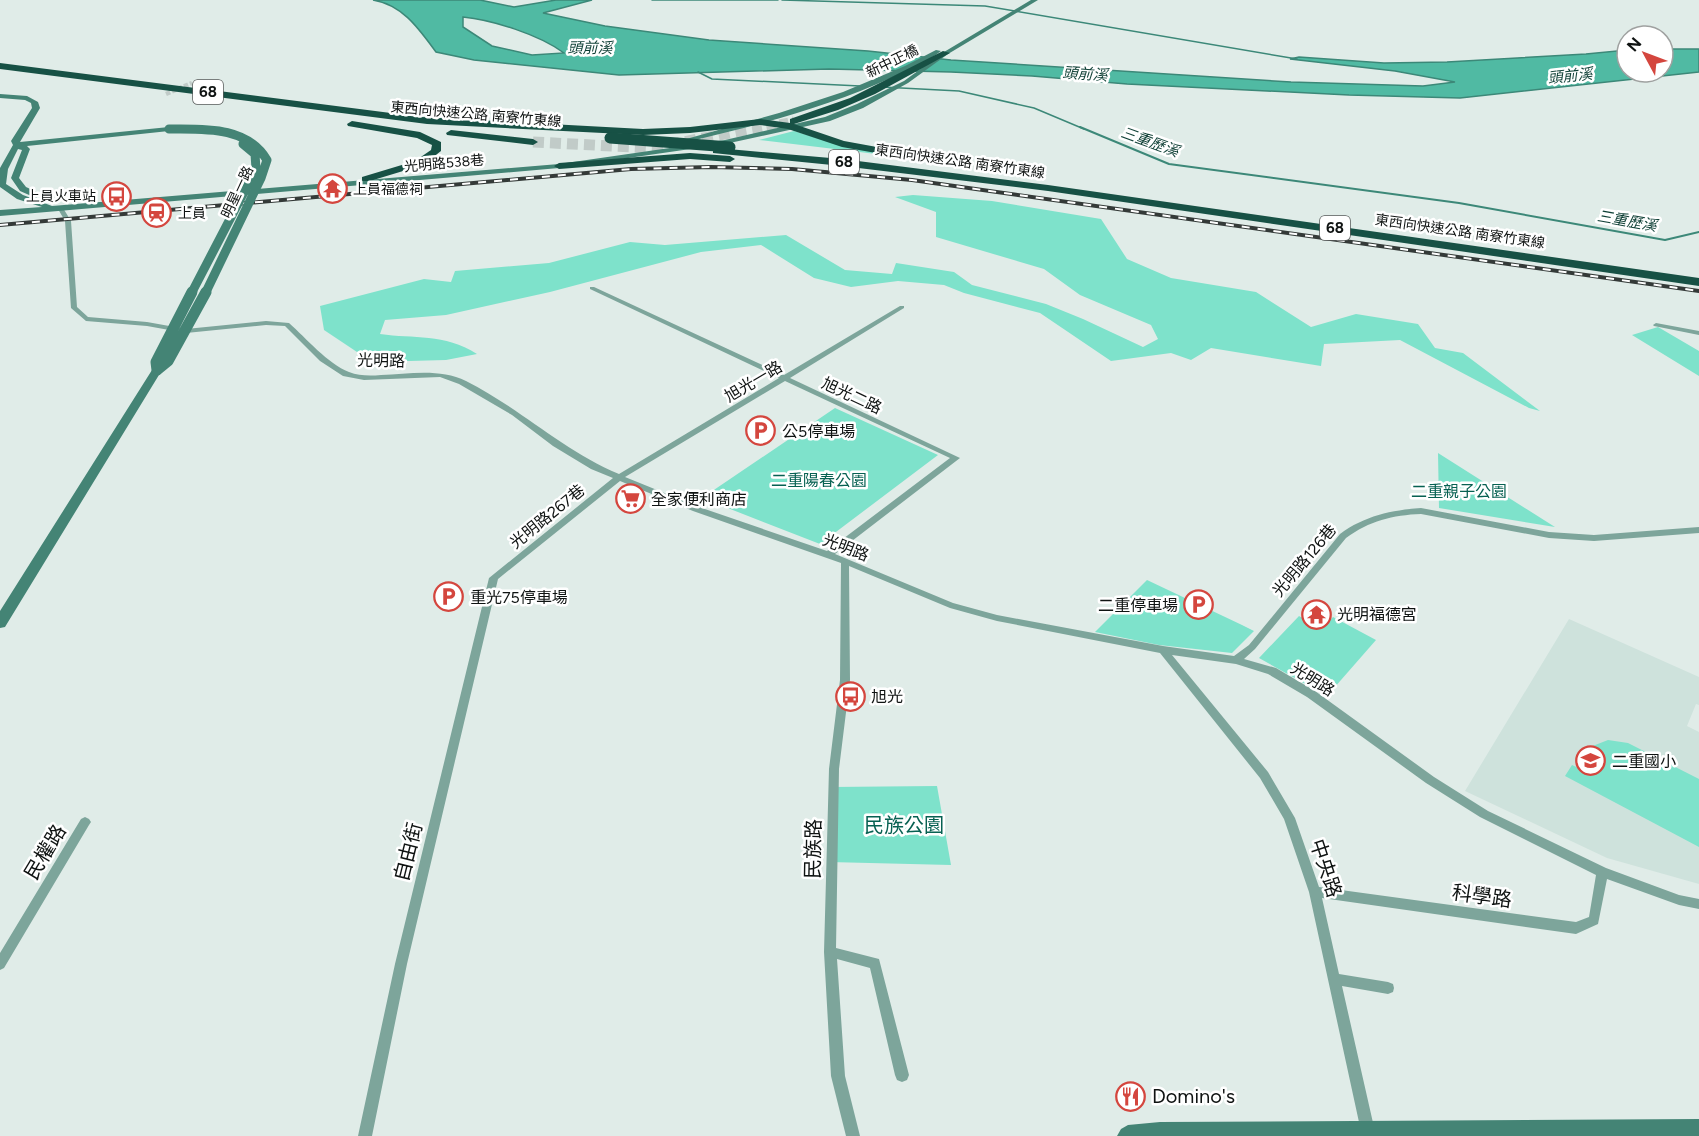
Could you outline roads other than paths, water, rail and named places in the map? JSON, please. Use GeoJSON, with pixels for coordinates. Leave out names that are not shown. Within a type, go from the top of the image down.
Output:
{"type":"FeatureCollection","features":[{"type":"Feature","properties":{"kind":"highway"},"geometry":{"type":"LineString","coordinates":[[415,120],[643,132],[690,130],[760,122],[794,124],[874,92],[946,52]]}},
{"type":"Feature","properties":{"kind":"highway","name":"東西向快速公路 南寮竹東線"},"geometry":{"type":"LineString","coordinates":[[0,69],[403,123],[844,157],[1091,187],[1699,275]]}},
{"type":"Feature","properties":{"kind":"highway","name":"東西向快速公路 南寮竹東線"},"geometry":{"type":"LineString","coordinates":[[0,69],[415,120],[606,139],[720,155],[971,178],[1318,225],[1699,282]]}},
{"type":"Feature","properties":{"kind":"highway"},"geometry":{"type":"LineString","coordinates":[[208,98],[298,115]]}},
{"type":"Feature","properties":{"kind":"highway"},"geometry":{"type":"LineString","coordinates":[[822,139],[817,127],[826,119]]}},
{"type":"Feature","properties":{"kind":"highway"},"geometry":{"type":"LineString","coordinates":[[720,155],[702,154],[692,148],[708,139],[760,122]]}},
{"type":"Feature","properties":{"kind":"highway"},"geometry":{"type":"LineString","coordinates":[[366,179],[427,159],[436,151],[436,144],[420,135],[345,123],[533,142]]}},
{"type":"Feature","properties":{"kind":"highway"},"geometry":{"type":"LineString","coordinates":[[794,124],[822,139],[1091,187]]}},
{"type":"Feature","properties":{"kind":"highway"},"geometry":{"type":"LineString","coordinates":[[643,132],[666,138],[674,143],[673,147],[661,152]]}},
{"type":"Feature","properties":{"kind":"highway"},"geometry":{"type":"LineString","coordinates":[[559,166],[720,155]]}},
{"type":"Feature","properties":{"kind":"street","name":"新中正橋"},"geometry":{"type":"LineString","coordinates":[[760,122],[831,101],[888,77],[1025,0]]}},
{"type":"Feature","properties":{"kind":"street","name":"新中正橋"},"geometry":{"type":"LineString","coordinates":[[826,119],[860,106],[906,82],[946,52],[1035,0]]}},
{"type":"Feature","properties":{"kind":"street"},"geometry":{"type":"LineString","coordinates":[[0,96],[27,98],[34,102],[36,108],[15,141],[17,145],[1,180]]}},
{"type":"Feature","properties":{"kind":"street","name":"光明路538巷"},"geometry":{"type":"LineString","coordinates":[[50,205],[559,166],[692,148],[794,124],[826,119]]}},
{"type":"Feature","properties":{"kind":"street","name":"光明路538巷"},"geometry":{"type":"LineString","coordinates":[[50,205],[547,162],[674,143],[760,122]]}},
{"type":"Feature","properties":{"kind":"street","name":"明星一路"},"geometry":{"type":"LineString","coordinates":[[0,623],[157,370],[156,362],[251,178],[257,162],[250,148],[228,138],[200,133],[167,131],[17,145]]}},
{"type":"Feature","properties":{"kind":"street"},"geometry":{"type":"LineString","coordinates":[[17,145],[26,149],[15,173],[16,182],[23,189],[50,205]]}},
{"type":"Feature","properties":{"kind":"street"},"geometry":{"type":"LineString","coordinates":[[1,180],[15,173]]}},
{"type":"Feature","properties":{"kind":"street"},"geometry":{"type":"LineString","coordinates":[[1,180],[20,197],[50,205]]}},
{"type":"Feature","properties":{"kind":"street"},"geometry":{"type":"LineString","coordinates":[[0,207],[50,205]]}},
{"type":"Feature","properties":{"kind":"street"},"geometry":{"type":"LineString","coordinates":[[0,213],[50,205]]}},
{"type":"Feature","properties":{"kind":"street"},"geometry":{"type":"LineString","coordinates":[[0,218],[50,205]]}},
{"type":"Feature","properties":{"kind":"street","name":"光明路"},"geometry":{"type":"LineString","coordinates":[[50,205],[68,221],[74,308],[86,319],[147,324],[186,331],[266,323],[287,324],[323,359],[346,374],[364,378],[441,375],[462,382],[515,413],[531,427],[585,462],[696,509],[845,561],[950,605],[986,615],[1163,650],[1236,660],[1272,671],[1311,694],[1430,780],[1484,814],[1602,872],[1679,900],[1699,904]]}},
{"type":"Feature","properties":{"kind":"street","name":"旭光二路"},"geometry":{"type":"LineString","coordinates":[[592,288],[956,458],[828,555]]}},
{"type":"Feature","properties":{"kind":"street","name":"旭光一路"},"geometry":{"type":"LineString","coordinates":[[618,477],[902,307]]}},
{"type":"Feature","properties":{"kind":"street"},"geometry":{"type":"LineString","coordinates":[[1656,325],[1699,333]]}},
{"type":"Feature","properties":{"kind":"street","name":"光明路267巷"},"geometry":{"type":"LineString","coordinates":[[494,578],[618,477]]}},
{"type":"Feature","properties":{"kind":"street","name":"光明路126巷"},"geometry":{"type":"LineString","coordinates":[[1236,660],[1252,647],[1342,536],[1354,526],[1378,518],[1403,511],[1421,511],[1549,535],[1594,538],[1699,530]]}},
{"type":"Feature","properties":{"kind":"street","name":"民族路"},"geometry":{"type":"LineString","coordinates":[[845,561],[845,680],[834,769],[830,952],[838,1076],[853,1136]]}},
{"type":"Feature","properties":{"kind":"street","name":"自由街"},"geometry":{"type":"LineString","coordinates":[[365,1136],[401,964],[494,578]]}},
{"type":"Feature","properties":{"kind":"street","name":"中央路"},"geometry":{"type":"LineString","coordinates":[[1163,650],[1264,775],[1289,818],[1315,892],[1368,1133]]}},
{"type":"Feature","properties":{"kind":"street","name":"民權路"},"geometry":{"type":"LineString","coordinates":[[0,964],[86,822]]}},
{"type":"Feature","properties":{"kind":"street","name":"科學路"},"geometry":{"type":"LineString","coordinates":[[1315,892],[1576,928],[1594,920],[1602,872]]}},
{"type":"Feature","properties":{"kind":"street"},"geometry":{"type":"LineString","coordinates":[[830,952],[875,963],[902,1074]]}},
{"type":"Feature","properties":{"kind":"street"},"geometry":{"type":"LineString","coordinates":[[1334,978],[1388,988]]}},
{"type":"Feature","properties":{"kind":"street"},"geometry":{"type":"LineString","coordinates":[[1128,1136],[1160,1133],[1699,1130]]}},
{"type":"Feature","properties":{"kind":"water","name":"頭前溪"},"geometry":{"type":"Polygon","coordinates":[[[373,0],[480,0],[514,7],[556,0],[592,0],[543,13],[605,26],[709,40],[868,51],[951,60],[1291,82],[1423,86],[1455,82],[1395,71],[1290,59],[1299,57],[1384,63],[1447,62],[1615,51],[1615,81],[1460,98],[1127,84],[951,72],[829,69],[619,75],[474,60],[436,52],[409,19],[393,7],[373,0]],[[463,17],[463,27],[492,46],[532,55],[564,53],[529,34],[502,25],[463,17]]]}},
{"type":"Feature","properties":{"kind":"water","name":"頭前溪"},"geometry":{"type":"Polygon","coordinates":[[[1675,49],[1699,49],[1699,72],[1675,75],[1675,49]]]}},
{"type":"Feature","properties":{"kind":"waterway"},"geometry":{"type":"LineString","coordinates":[[652,0],[778,0]]}},
{"type":"Feature","properties":{"kind":"waterway"},"geometry":{"type":"LineString","coordinates":[[782,0],[985,6],[1297,59]]}},
{"type":"Feature","properties":{"kind":"waterway","name":"三重歷溪"},"geometry":{"type":"LineString","coordinates":[[698,72],[712,79],[860,86]]}},
{"type":"Feature","properties":{"kind":"waterway","name":"三重歷溪"},"geometry":{"type":"LineString","coordinates":[[882,87],[959,91],[1034,108],[1084,129]]}},
{"type":"Feature","properties":{"kind":"waterway","name":"三重歷溪"},"geometry":{"type":"LineString","coordinates":[[1080,127],[1169,164],[1459,203],[1665,240],[1699,232]]}},
{"type":"Feature","properties":{"kind":"tunnel"},"geometry":{"type":"LineString","coordinates":[[166,94],[192,83]]}},
{"type":"Feature","properties":{"kind":"tunnel"},"geometry":{"type":"LineString","coordinates":[[753,129],[794,121]]}},
{"type":"Feature","properties":{"kind":"tunnel"},"geometry":{"type":"LineString","coordinates":[[533,142],[652,148],[761,127]]}},
{"type":"Feature","properties":{"kind":"railway"},"geometry":{"type":"LineString","coordinates":[[0,225],[631,169],[711,167],[792,169],[912,180],[1699,291]]}},
{"type":"Feature","properties":{"kind":"place","name":"上員福德祠"},"geometry":{"type":"Point","coordinates":[332,189]}},
{"type":"Feature","properties":{"kind":"place","name":"上員火車站"},"geometry":{"type":"Point","coordinates":[117,196]}},
{"type":"Feature","properties":{"kind":"place","name":"上員"},"geometry":{"type":"Point","coordinates":[157,213]}},
{"type":"Feature","properties":{"kind":"place","name":"公5停車場"},"geometry":{"type":"Point","coordinates":[761,431]}},
{"type":"Feature","properties":{"kind":"place","name":"全家便利商店"},"geometry":{"type":"Point","coordinates":[630,499]}},
{"type":"Feature","properties":{"kind":"place","name":"重光75停車場"},"geometry":{"type":"Point","coordinates":[449,597]}},
{"type":"Feature","properties":{"kind":"place","name":"二重停車場"},"geometry":{"type":"Point","coordinates":[1199,605]}},
{"type":"Feature","properties":{"kind":"place","name":"光明福德宮"},"geometry":{"type":"Point","coordinates":[1316,614]}},
{"type":"Feature","properties":{"kind":"place","name":"旭光"},"geometry":{"type":"Point","coordinates":[850,696]}},
{"type":"Feature","properties":{"kind":"place","name":"二重國小"},"geometry":{"type":"Point","coordinates":[1591,761]}},
{"type":"Feature","properties":{"kind":"place","name":"Domino's"},"geometry":{"type":"Point","coordinates":[1131,1096]}},
{"type":"Feature","properties":{"kind":"park label","name":"二重陽春公園"},"geometry":{"type":"Point","coordinates":[819,480]}},
{"type":"Feature","properties":{"kind":"park label","name":"二重親子公園"},"geometry":{"type":"Point","coordinates":[1459,491]}},
{"type":"Feature","properties":{"kind":"park label","name":"民族公園"},"geometry":{"type":"Point","coordinates":[904,825]}}]}
